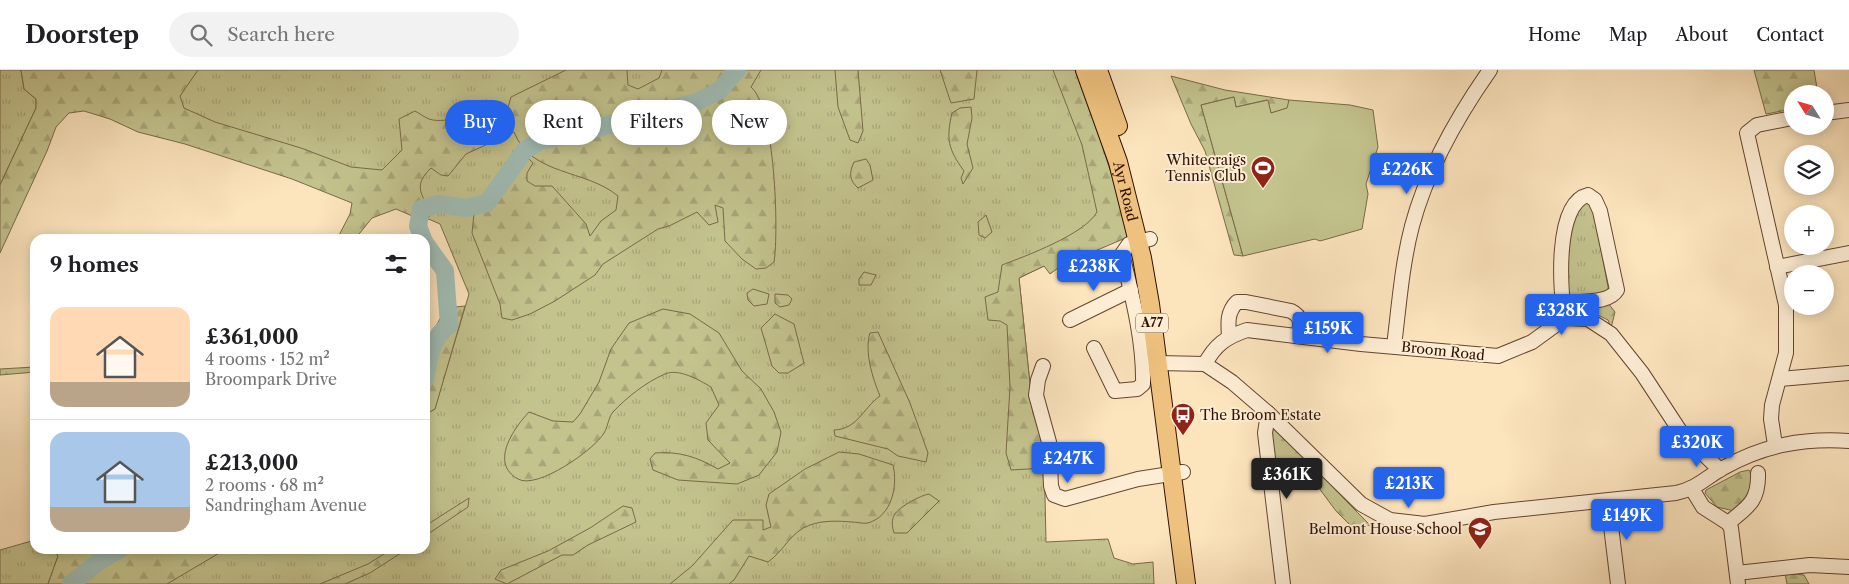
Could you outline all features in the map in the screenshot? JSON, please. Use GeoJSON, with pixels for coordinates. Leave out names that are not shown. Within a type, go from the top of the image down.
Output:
{"type":"FeatureCollection","features":[{"type":"Feature","properties":{"kind":"main road","name":"Ayr Road"},"geometry":{"type":"LineString","coordinates":[[1085,70],[1108,114]]}},
{"type":"Feature","properties":{"kind":"main road","name":"Ayr Road"},"geometry":{"type":"LineString","coordinates":[[1098,70],[1108,114],[1131,186],[1144,240],[1177,472],[1186,584]]}},
{"type":"Feature","properties":{"kind":"main road","name":"Ayr Road"},"geometry":{"type":"LineString","coordinates":[[1177,472],[1197,584]]}},
{"type":"Feature","properties":{"kind":"street"},"geometry":{"type":"LineString","coordinates":[[1394,346],[1405,260],[1416,212],[1453,128],[1490,70]]}},
{"type":"Feature","properties":{"kind":"street"},"geometry":{"type":"LineString","coordinates":[[1834,112],[1849,110]]}},
{"type":"Feature","properties":{"kind":"street"},"geometry":{"type":"LineString","coordinates":[[1775,445],[1772,412],[1786,353],[1787,322],[1747,133],[1757,125],[1784,120]]}},
{"type":"Feature","properties":{"kind":"street"},"geometry":{"type":"LineString","coordinates":[[1588,195],[1595,200],[1600,210],[1617,290],[1613,296],[1606,299],[1576,301],[1564,311],[1560,272],[1563,237],[1575,205],[1582,196],[1588,195]]}},
{"type":"Feature","properties":{"kind":"street"},"geometry":{"type":"LineString","coordinates":[[1094,348],[1115,391],[1137,389],[1143,384],[1143,369],[1131,290],[1122,254],[1129,244],[1144,240]]}},
{"type":"Feature","properties":{"kind":"street"},"geometry":{"type":"LineString","coordinates":[[1777,268],[1849,253]]}},
{"type":"Feature","properties":{"kind":"street"},"geometry":{"type":"LineString","coordinates":[[1070,320],[1131,290]]}},
{"type":"Feature","properties":{"kind":"street"},"geometry":{"type":"LineString","coordinates":[[1229,336],[1228,318],[1237,302],[1246,302],[1298,314],[1301,320],[1300,336]]}},
{"type":"Feature","properties":{"kind":"street"},"geometry":{"type":"LineString","coordinates":[[1564,311],[1588,319],[1611,334],[1642,373],[1680,431],[1720,470]]}},
{"type":"Feature","properties":{"kind":"street","name":"Broom Road"},"geometry":{"type":"LineString","coordinates":[[1205,364],[1211,351],[1229,336],[1246,330],[1498,356],[1532,342],[1564,311]]}},
{"type":"Feature","properties":{"kind":"street"},"geometry":{"type":"LineString","coordinates":[[1163,363],[1205,364],[1232,382],[1268,413],[1355,499],[1376,514],[1390,520],[1425,524],[1494,512],[1608,501],[1692,489],[1720,470],[1748,455],[1775,445],[1814,440],[1849,441]]}},
{"type":"Feature","properties":{"kind":"street"},"geometry":{"type":"LineString","coordinates":[[1043,366],[1038,380],[1036,395],[1049,442],[1051,486],[1054,495],[1065,499],[1138,479],[1177,472]]}},
{"type":"Feature","properties":{"kind":"street"},"geometry":{"type":"LineString","coordinates":[[1780,378],[1849,373]]}},
{"type":"Feature","properties":{"kind":"street"},"geometry":{"type":"LineString","coordinates":[[1268,413],[1264,433],[1283,584]]}},
{"type":"Feature","properties":{"kind":"street"},"geometry":{"type":"LineString","coordinates":[[1728,523],[1752,502],[1758,488],[1758,473]]}},
{"type":"Feature","properties":{"kind":"street"},"geometry":{"type":"LineString","coordinates":[[1692,489],[1708,512],[1728,523],[1731,528],[1737,578],[1810,565],[1849,567]]}},
{"type":"Feature","properties":{"kind":"street"},"geometry":{"type":"LineString","coordinates":[[1608,501],[1618,584]]}},
{"type":"Feature","properties":{"kind":"green space"},"geometry":{"type":"Polygon","coordinates":[[[0,70],[21,70],[24,89],[36,99],[36,108],[0,185],[0,70]]]}},
{"type":"Feature","properties":{"kind":"green space"},"geometry":{"type":"Polygon","coordinates":[[[21,70],[198,70],[180,96],[184,108],[215,122],[301,148],[351,167],[382,170],[402,150],[399,119],[415,111],[429,119],[445,120],[445,145],[486,145],[466,154],[448,176],[441,175],[431,168],[425,174],[420,185],[421,191],[432,214],[424,221],[396,209],[372,218],[359,234],[340,234],[350,214],[352,203],[292,179],[185,144],[138,132],[110,119],[84,111],[69,113],[56,127],[47,151],[0,253],[0,185],[36,108],[36,99],[24,89],[21,70]]]}},
{"type":"Feature","properties":{"kind":"green space"},"geometry":{"type":"Polygon","coordinates":[[[108,70],[1071,70],[1128,226],[1019,278],[1033,413],[1041,434],[1044,450],[1046,542],[1108,539],[1114,558],[1133,564],[1153,562],[1154,584],[155,584],[203,554],[430,554],[430,412],[435,408],[469,294],[440,224],[387,201],[82,90],[108,70]]]}},
{"type":"Feature","properties":{"kind":"green space"},"geometry":{"type":"Polygon","coordinates":[[[566,70],[627,70],[628,85],[638,89],[659,78],[662,70],[761,70],[751,87],[759,100],[712,100],[712,145],[770,145],[776,224],[774,262],[766,268],[756,269],[742,259],[725,241],[723,208],[715,205],[718,222],[709,225],[697,212],[669,226],[658,229],[603,264],[595,275],[555,301],[530,314],[512,320],[502,318],[500,304],[472,233],[474,214],[495,203],[528,158],[533,163],[527,173],[527,181],[535,186],[552,186],[586,224],[590,236],[601,221],[616,210],[618,196],[605,187],[546,164],[533,157],[522,146],[515,134],[515,100],[510,100],[511,97],[566,70]]]}},
{"type":"Feature","properties":{"kind":"green space"},"geometry":{"type":"Polygon","coordinates":[[[835,70],[858,70],[863,131],[858,143],[850,140],[838,107],[835,70]]]}},
{"type":"Feature","properties":{"kind":"green space"},"geometry":{"type":"Polygon","coordinates":[[[940,70],[977,70],[974,99],[951,103],[940,70]]]}},
{"type":"Feature","properties":{"kind":"green space"},"geometry":{"type":"Polygon","coordinates":[[[1053,70],[1075,70],[1128,226],[1128,237],[1062,265],[1050,274],[1044,266],[1019,278],[1033,413],[1041,434],[1045,468],[1011,470],[1006,453],[1010,387],[1007,325],[1000,321],[988,320],[985,297],[998,292],[1002,265],[1068,236],[1090,220],[1097,212],[1082,145],[1053,70]]]}},
{"type":"Feature","properties":{"kind":"green space"},"geometry":{"type":"Polygon","coordinates":[[[1754,70],[1814,70],[1816,85],[1784,85],[1784,111],[1766,114],[1754,70]]]}},
{"type":"Feature","properties":{"kind":"green space"},"geometry":{"type":"Polygon","coordinates":[[[1171,76],[1225,90],[1289,100],[1288,108],[1271,113],[1267,100],[1236,107],[1234,97],[1201,105],[1243,256],[1234,255],[1205,151],[1191,124],[1171,76]]]}},
{"type":"Feature","properties":{"kind":"green space"},"geometry":{"type":"Polygon","coordinates":[[[1234,97],[1236,107],[1268,100],[1271,113],[1287,108],[1289,100],[1350,105],[1373,110],[1378,147],[1366,184],[1368,194],[1362,229],[1320,241],[1315,239],[1243,256],[1201,105],[1234,97]]]}},
{"type":"Feature","properties":{"kind":"green space"},"geometry":{"type":"Polygon","coordinates":[[[971,107],[972,118],[967,144],[973,168],[963,184],[961,178],[964,171],[952,150],[949,130],[952,113],[960,108],[971,107]]]}},
{"type":"Feature","properties":{"kind":"green space"},"geometry":{"type":"Polygon","coordinates":[[[866,159],[870,165],[873,180],[858,188],[851,179],[851,170],[854,162],[866,159]]]}},
{"type":"Feature","properties":{"kind":"green space"},"geometry":{"type":"Polygon","coordinates":[[[1587,201],[1593,207],[1609,292],[1568,297],[1566,259],[1568,233],[1578,210],[1587,201]]]}},
{"type":"Feature","properties":{"kind":"green space"},"geometry":{"type":"Polygon","coordinates":[[[986,215],[992,232],[985,238],[979,235],[978,222],[986,215]]]}},
{"type":"Feature","properties":{"kind":"green space"},"geometry":{"type":"Polygon","coordinates":[[[864,272],[876,275],[871,285],[859,285],[859,279],[864,272]]]}},
{"type":"Feature","properties":{"kind":"green space"},"geometry":{"type":"Polygon","coordinates":[[[753,289],[769,294],[767,304],[754,306],[748,300],[747,293],[753,289]]]}},
{"type":"Feature","properties":{"kind":"green space"},"geometry":{"type":"Polygon","coordinates":[[[775,294],[788,295],[792,299],[789,305],[780,307],[775,303],[775,294]]]}},
{"type":"Feature","properties":{"kind":"green space"},"geometry":{"type":"Polygon","coordinates":[[[1608,303],[1615,312],[1611,328],[1608,320],[1596,314],[1572,313],[1570,307],[1608,303]]]}},
{"type":"Feature","properties":{"kind":"green space"},"geometry":{"type":"Polygon","coordinates":[[[465,306],[435,409],[430,412],[431,335],[446,308],[465,306]]]}},
{"type":"Feature","properties":{"kind":"green space"},"geometry":{"type":"Polygon","coordinates":[[[663,309],[690,314],[719,333],[742,371],[761,389],[774,412],[781,432],[777,452],[759,475],[737,484],[678,480],[653,470],[650,459],[655,453],[672,453],[688,456],[718,469],[730,463],[708,440],[706,423],[719,405],[711,387],[689,376],[676,373],[658,377],[630,396],[613,412],[605,431],[589,449],[551,474],[527,481],[518,479],[510,472],[505,464],[507,446],[511,436],[529,412],[553,421],[573,422],[580,414],[599,382],[611,349],[629,323],[663,309]]]}},
{"type":"Feature","properties":{"kind":"green space"},"geometry":{"type":"Polygon","coordinates":[[[775,314],[794,324],[804,363],[788,373],[779,373],[772,366],[761,328],[775,314]]]}},
{"type":"Feature","properties":{"kind":"green space"},"geometry":{"type":"Polygon","coordinates":[[[878,332],[910,403],[928,453],[926,462],[898,456],[888,449],[835,436],[834,430],[849,426],[880,396],[872,374],[868,348],[870,333],[878,332]]]}},
{"type":"Feature","properties":{"kind":"green space"},"geometry":{"type":"Polygon","coordinates":[[[30,367],[30,372],[0,375],[0,369],[30,367]]]}},
{"type":"Feature","properties":{"kind":"green space"},"geometry":{"type":"Polygon","coordinates":[[[1273,428],[1370,525],[1353,528],[1336,511],[1304,468],[1277,476],[1271,446],[1273,428]]]}},
{"type":"Feature","properties":{"kind":"green space"},"geometry":{"type":"Polygon","coordinates":[[[839,452],[859,454],[893,465],[894,491],[883,514],[868,523],[831,521],[803,528],[768,562],[749,556],[734,580],[729,584],[670,584],[692,566],[733,520],[763,520],[763,530],[771,527],[766,505],[769,494],[805,469],[839,452]]]}},
{"type":"Feature","properties":{"kind":"green space"},"geometry":{"type":"Polygon","coordinates":[[[1749,470],[1755,482],[1751,493],[1734,511],[1717,507],[1705,493],[1706,490],[1740,472],[1749,470]]]}},
{"type":"Feature","properties":{"kind":"green space"},"geometry":{"type":"Polygon","coordinates":[[[929,494],[939,501],[907,533],[894,533],[892,521],[897,511],[910,502],[929,494]]]}},
{"type":"Feature","properties":{"kind":"green space"},"geometry":{"type":"Polygon","coordinates":[[[469,498],[468,507],[430,533],[430,523],[469,498]]]}},
{"type":"Feature","properties":{"kind":"green space"},"geometry":{"type":"Polygon","coordinates":[[[623,506],[632,508],[636,522],[588,545],[573,555],[562,555],[507,584],[495,579],[501,570],[548,551],[590,528],[623,506]]]}},
{"type":"Feature","properties":{"kind":"green space"},"geometry":{"type":"Polygon","coordinates":[[[30,541],[30,554],[57,554],[58,556],[48,584],[0,584],[0,550],[30,541]]]}},
{"type":"Feature","properties":{"kind":"green space"},"geometry":{"type":"Polygon","coordinates":[[[57,554],[218,554],[167,584],[48,584],[58,556],[57,554]]]}},
{"type":"Feature","properties":{"kind":"green space"},"geometry":{"type":"Polygon","coordinates":[[[384,554],[399,554],[370,573],[345,584],[320,584],[368,564],[384,554]]]}},
{"type":"Feature","properties":{"kind":"green space"},"geometry":{"type":"Polygon","coordinates":[[[1785,573],[1804,575],[1809,584],[1787,584],[1785,573]]]}},
{"type":"Feature","properties":{"kind":"waterway"},"geometry":{"type":"LineString","coordinates":[[421,234],[418,226],[421,209],[439,204],[466,208],[487,203],[525,150],[540,141],[584,132],[646,114],[695,103],[720,90],[737,70]]}},
{"type":"Feature","properties":{"kind":"waterway"},"geometry":{"type":"LineString","coordinates":[[430,250],[445,271],[449,325],[438,336],[430,352]]}},
{"type":"Feature","properties":{"kind":"waterway"},"geometry":{"type":"LineString","coordinates":[[71,584],[98,562],[112,554]]}},
{"type":"Feature","properties":{"kind":"place","name":"Whitecraigs Tennis Club"},"geometry":{"type":"Point","coordinates":[1263,189]}},
{"type":"Feature","properties":{"kind":"place","name":"The Broom Estate"},"geometry":{"type":"Point","coordinates":[1183,436]}},
{"type":"Feature","properties":{"kind":"place","name":"Belmont House School"},"geometry":{"type":"Point","coordinates":[1480,550]}}]}
